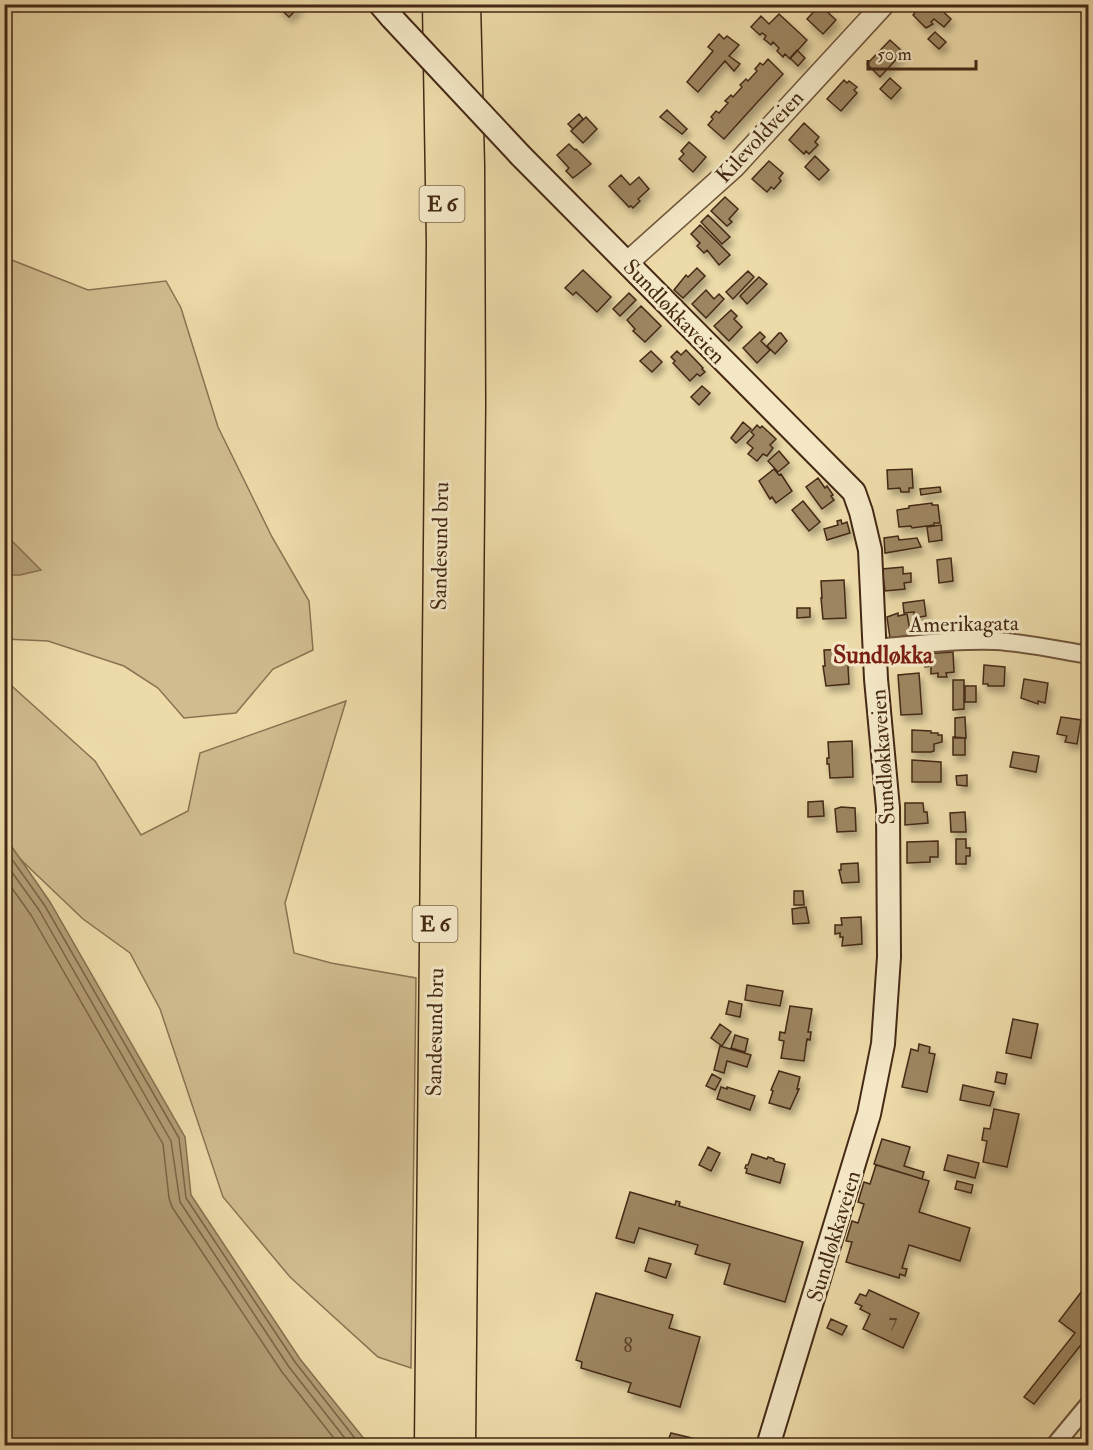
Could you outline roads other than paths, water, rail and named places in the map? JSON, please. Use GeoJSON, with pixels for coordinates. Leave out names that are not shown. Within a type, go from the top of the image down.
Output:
{"type":"FeatureCollection","features":[{"type":"Feature","properties":{"kind":"highway","name":"Sandesund bru"},"geometry":{"type":"LineString","coordinates":[[430,1446],[441,403],[441,147],[438,4]]}},
{"type":"Feature","properties":{"kind":"highway","name":"Sandesund bru"},"geometry":{"type":"LineString","coordinates":[[460,1446],[470,405],[469,165],[465,4]]}},
{"type":"Feature","properties":{"kind":"main road","name":"Sundløkkaveien"},"geometry":{"type":"LineString","coordinates":[[386,11],[572,210],[628,262],[854,492],[861,512],[870,550],[874,648],[888,818],[889,957],[883,1044],[869,1114],[768,1446]]}},
{"type":"Feature","properties":{"kind":"street","name":"Kilevoldveien"},"geometry":{"type":"LineString","coordinates":[[628,262],[734,167],[884,4]]}},
{"type":"Feature","properties":{"kind":"street","name":"Amerikagata"},"geometry":{"type":"LineString","coordinates":[[874,648],[959,641],[995,641],[1022,643],[1089,655]]}},
{"type":"Feature","properties":{"kind":"street"},"geometry":{"type":"LineString","coordinates":[[1054,1446],[1089,1405]]}},
{"type":"Feature","properties":{"kind":"water"},"geometry":{"type":"Polygon","coordinates":[[[4,534],[41,570],[20,575],[5,575],[4,534]]]}},
{"type":"Feature","properties":{"kind":"water"},"geometry":{"type":"Polygon","coordinates":[[[5,837],[50,902],[185,1137],[191,1195],[300,1359],[369,1445],[5,1445],[5,837]]]}},
{"type":"Feature","properties":{"kind":"district","name":"Sundløkka"},"geometry":{"type":"Point","coordinates":[883,655]}}]}
